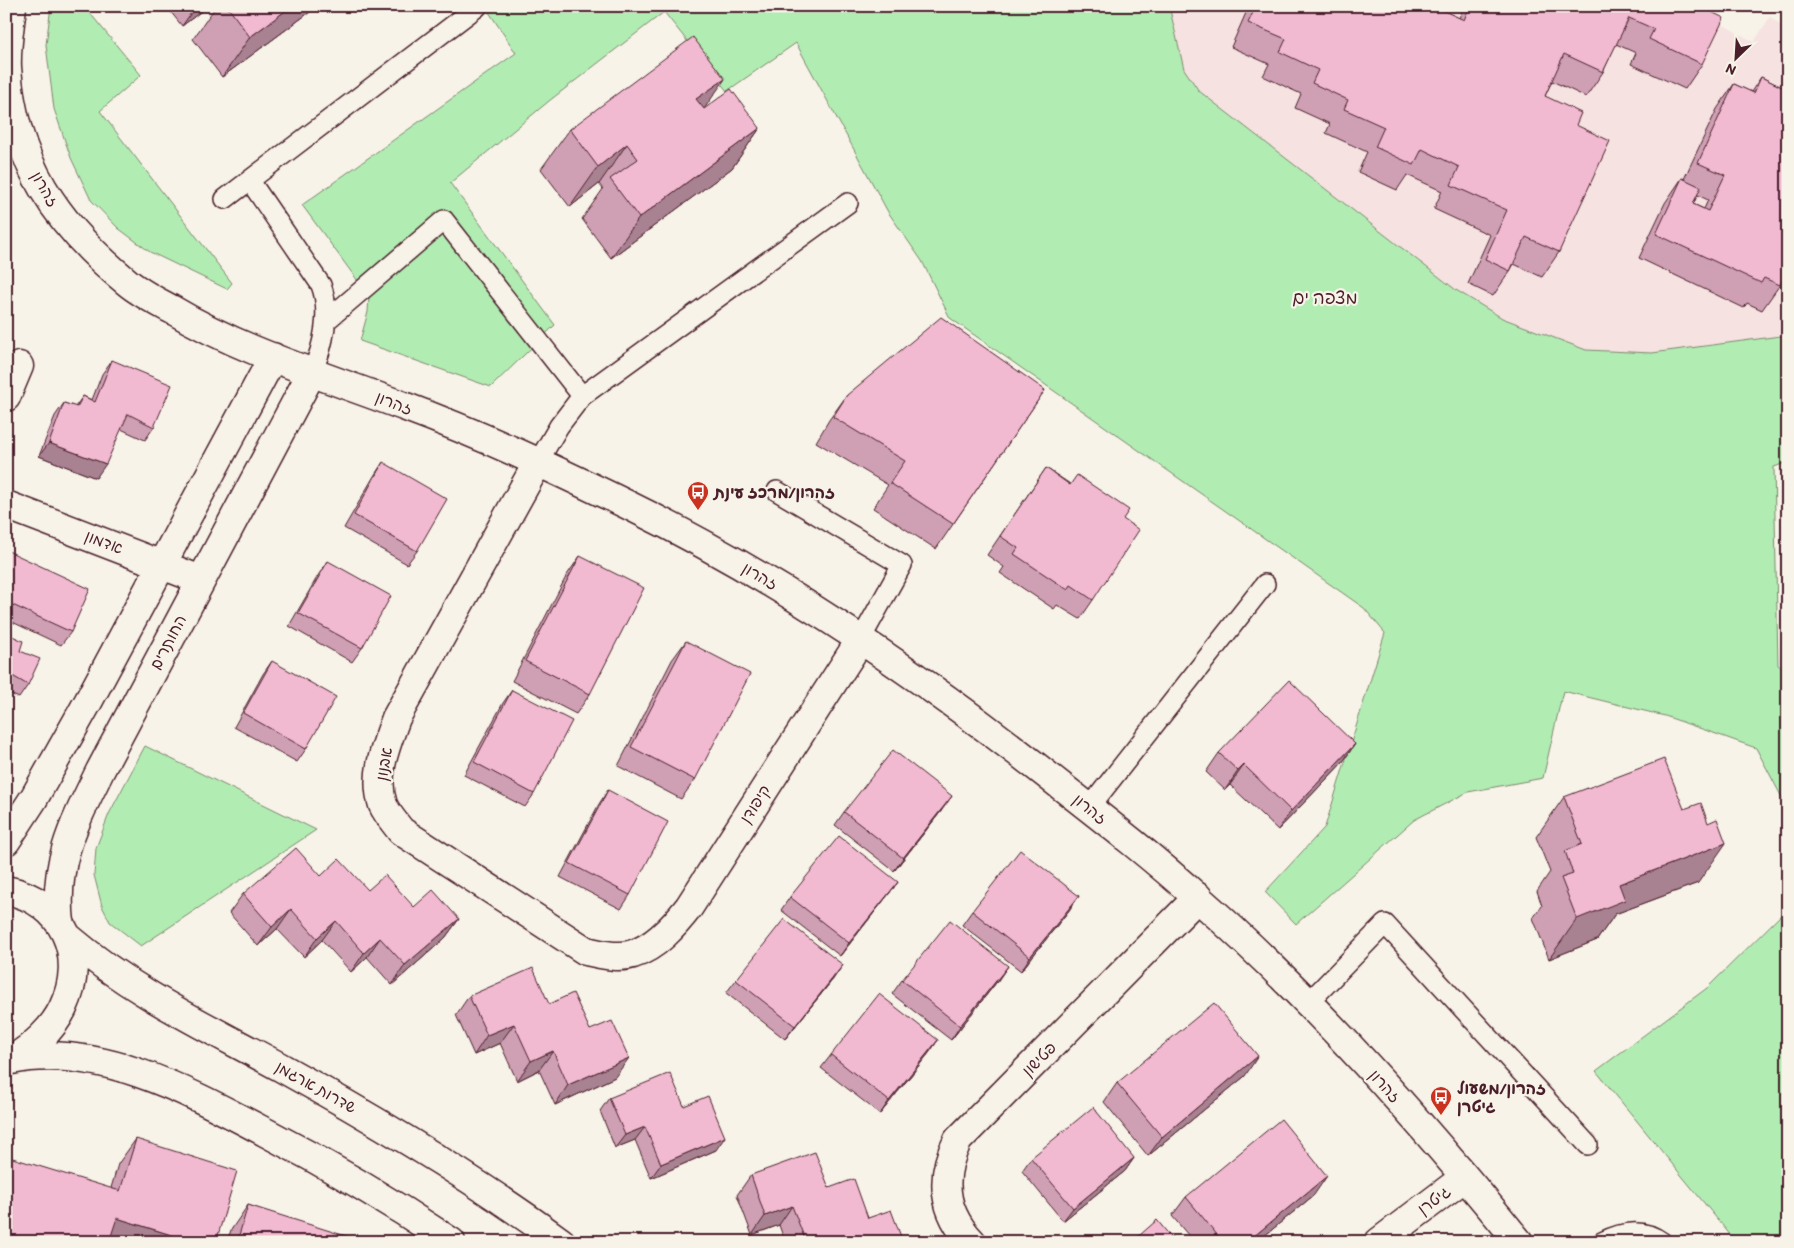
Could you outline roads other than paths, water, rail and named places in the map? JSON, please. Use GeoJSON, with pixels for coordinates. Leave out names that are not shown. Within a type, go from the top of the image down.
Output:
{"type":"FeatureCollection","features":[{"type":"Feature","properties":{"kind":"street","name":"זהרון"},"geometry":{"type":"LineString","coordinates":[[12,6],[7,64],[16,128],[40,186],[78,239],[132,286],[201,327],[273,357],[429,416],[538,462],[674,527],[782,588],[861,639],[986,728],[1089,808],[1198,897],[1308,1003],[1465,1177],[1519,1242]]}},
{"type":"Feature","properties":{"kind":"street"},"geometry":{"type":"LineString","coordinates":[[6,841],[48,775],[273,357]]}},
{"type":"Feature","properties":{"kind":"street"},"geometry":{"type":"LineString","coordinates":[[6,396],[19,366]]}},
{"type":"Feature","properties":{"kind":"street","name":"החותרים"},"geometry":{"type":"LineString","coordinates":[[9,1061],[39,1040],[63,1008],[73,972],[73,955],[64,930],[58,900],[59,876],[74,825],[100,771],[312,372]]}},
{"type":"Feature","properties":{"kind":"street","name":"אבנון"},"geometry":{"type":"LineString","coordinates":[[538,462],[396,718],[383,753],[378,778],[384,806],[401,831],[586,951],[610,956],[632,954]]}},
{"type":"Feature","properties":{"kind":"street","name":"אדמון"},"geometry":{"type":"LineString","coordinates":[[6,505],[201,580]]}},
{"type":"Feature","properties":{"kind":"street","name":"קיפודן"},"geometry":{"type":"LineString","coordinates":[[632,954],[654,943],[675,925],[689,907],[861,639]]}},
{"type":"Feature","properties":{"kind":"street","name":"שדרות ארגמן"},"geometry":{"type":"LineString","coordinates":[[6,890],[34,899],[48,909],[64,930],[93,957],[161,1001],[343,1102],[438,1158],[561,1242]]}},
{"type":"Feature","properties":{"kind":"street","name":"פטישון"},"geometry":{"type":"LineString","coordinates":[[972,1242],[961,1230],[950,1208],[945,1179],[948,1158],[958,1140],[1198,897]]}},
{"type":"Feature","properties":{"kind":"street"},"geometry":{"type":"LineString","coordinates":[[9,1061],[38,1056],[77,1058],[103,1063],[157,1080],[214,1105],[313,1157],[404,1211],[451,1242]]}},
{"type":"Feature","properties":{"kind":"street","name":"גיטרן"},"geometry":{"type":"LineString","coordinates":[[1379,1242],[1465,1177]]}},
{"type":"Feature","properties":{"kind":"lane"},"geometry":{"type":"LineString","coordinates":[[225,199],[477,7]]}},
{"type":"Feature","properties":{"kind":"lane"},"geometry":{"type":"LineString","coordinates":[[250,181],[321,285],[326,300],[326,321],[312,372]]}},
{"type":"Feature","properties":{"kind":"lane"},"geometry":{"type":"LineString","coordinates":[[538,462],[560,426],[582,396],[848,203]]}},
{"type":"Feature","properties":{"kind":"lane"},"geometry":{"type":"LineString","coordinates":[[326,321],[444,220],[582,396]]}},
{"type":"Feature","properties":{"kind":"lane"},"geometry":{"type":"LineString","coordinates":[[778,491],[902,565],[861,639]]}},
{"type":"Feature","properties":{"kind":"lane"},"geometry":{"type":"LineString","coordinates":[[1089,808],[1265,584]]}},
{"type":"Feature","properties":{"kind":"lane"},"geometry":{"type":"LineString","coordinates":[[1308,1003],[1385,924],[1588,1145]]}},
{"type":"Feature","properties":{"kind":"lane"},"geometry":{"type":"LineString","coordinates":[[1602,1242],[1621,1234],[1638,1232],[1654,1236],[1662,1242]]}},
{"type":"Feature","properties":{"kind":"place","name":"זהרון/מרכז עינת"},"geometry":{"type":"Point","coordinates":[698,511]}},
{"type":"Feature","properties":{"kind":"place","name":"זהרון/משעול גיטרן"},"geometry":{"type":"Point","coordinates":[1441,1116]}},
{"type":"Feature","properties":{"kind":"district","name":"מצפה ים"},"geometry":{"type":"Point","coordinates":[1325,298]}}]}
